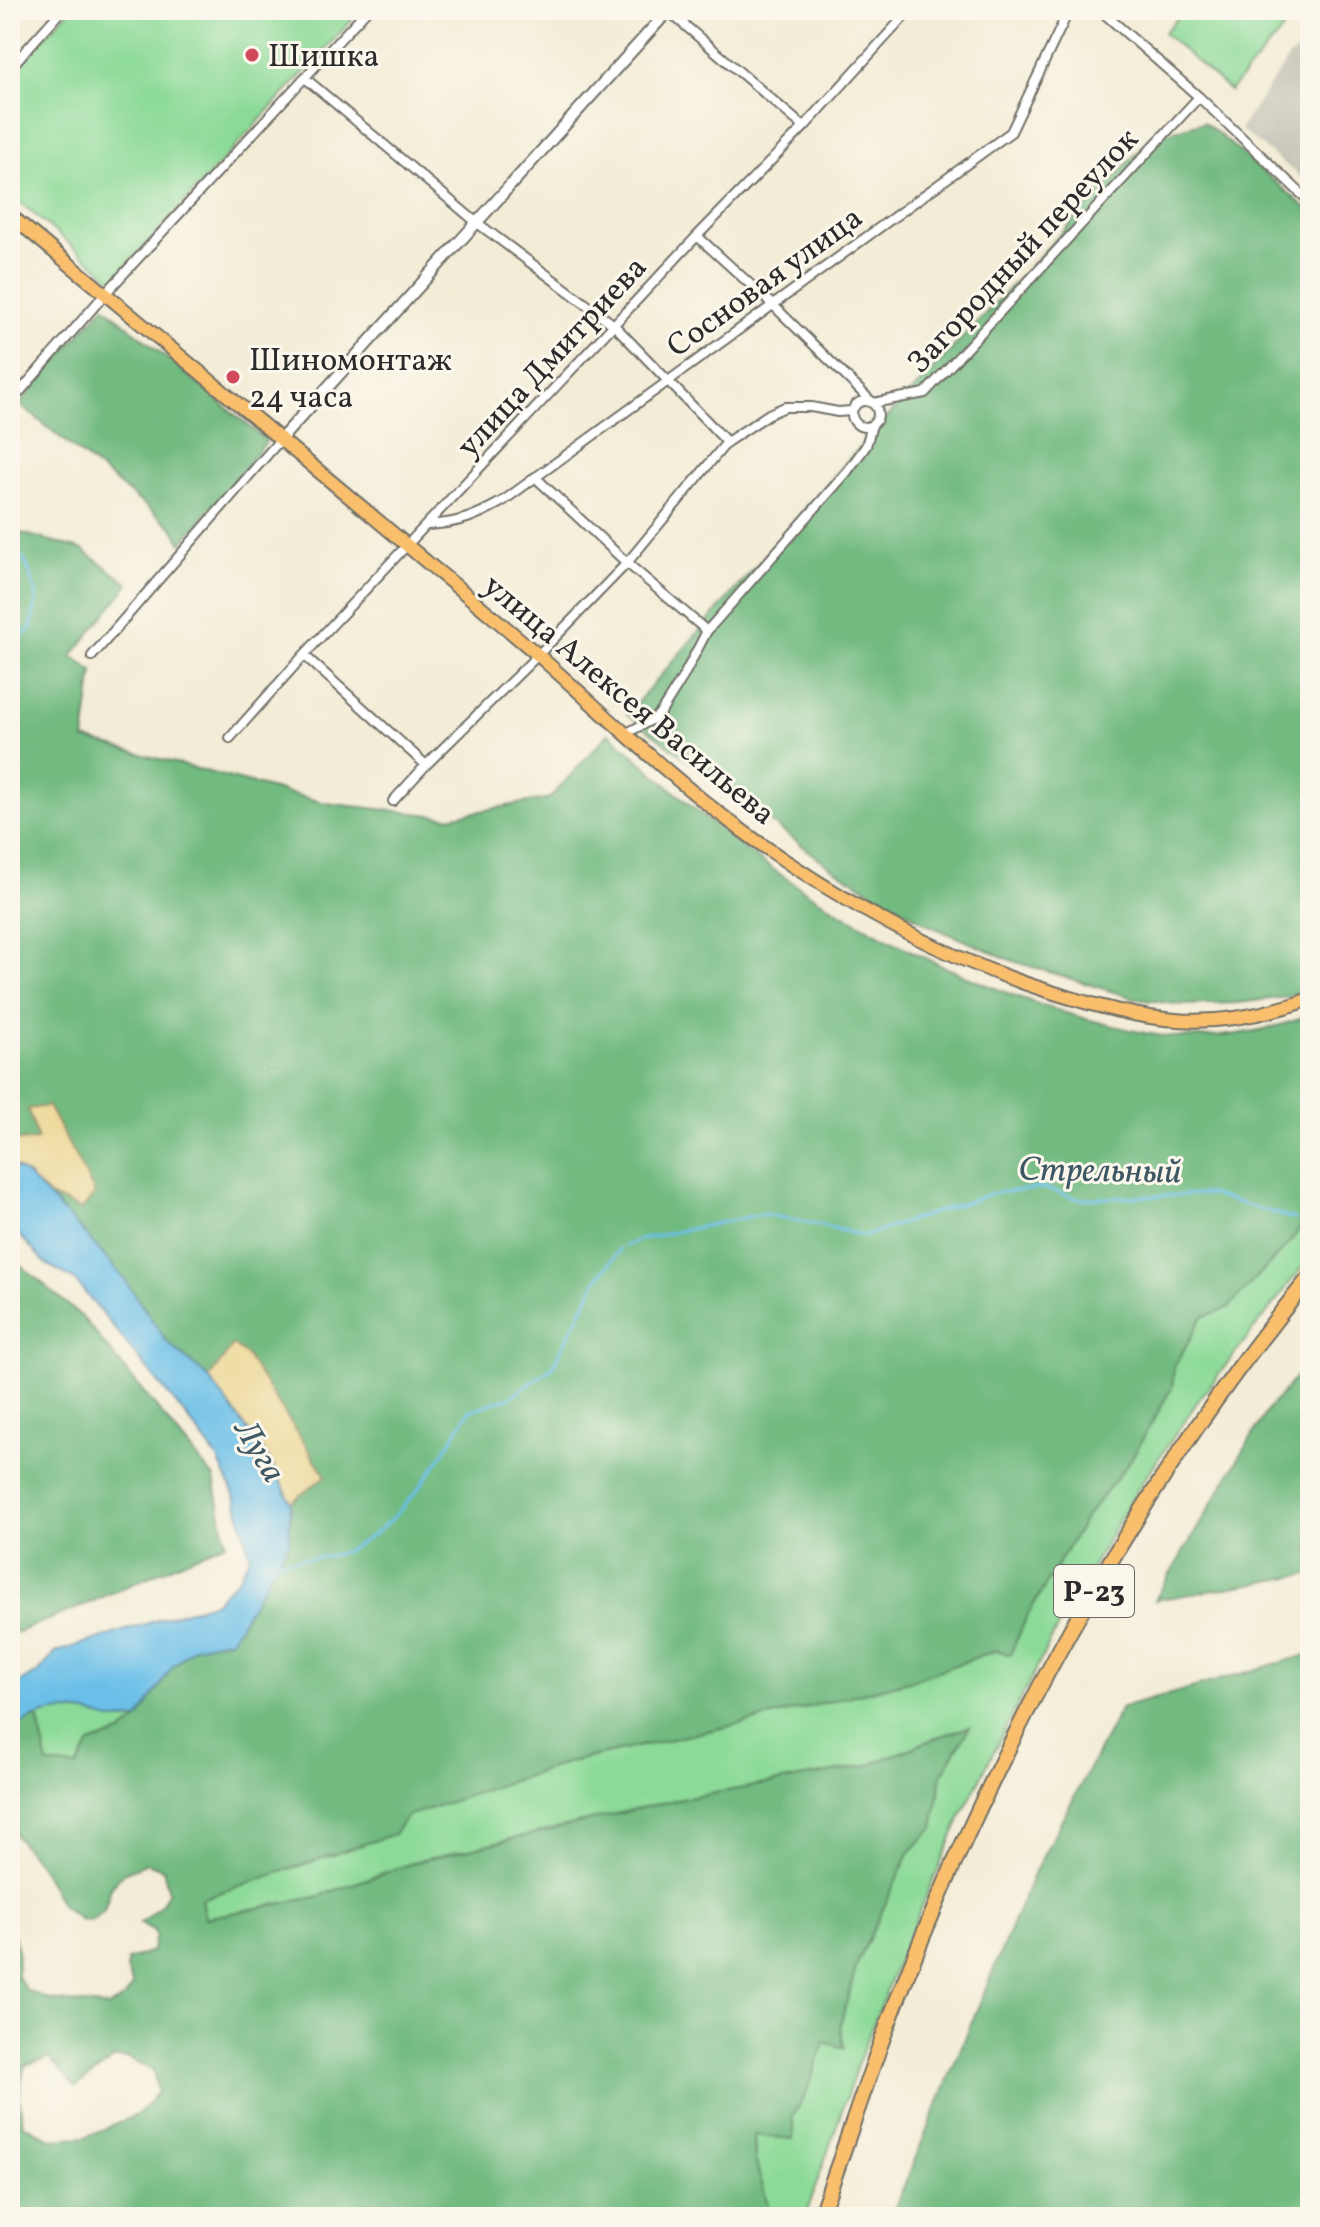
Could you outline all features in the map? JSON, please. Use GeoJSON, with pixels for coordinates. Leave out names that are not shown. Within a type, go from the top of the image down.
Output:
{"type":"FeatureCollection","features":[{"type":"Feature","properties":{"kind":"highway","name":"Р-23"},"geometry":{"type":"LineString","coordinates":[[820,2217],[883,2039],[925,1933],[965,1842],[1048,1673],[1169,1466],[1212,1404],[1310,1277]]}},
{"type":"Feature","properties":{"kind":"main road","name":"улица Алексея Васильева"},"geometry":{"type":"LineString","coordinates":[[10,215],[408,545],[538,655],[625,734],[746,833],[859,907],[963,960],[1021,982],[1135,1016],[1209,1021],[1236,1019],[1310,999]]}},
{"type":"Feature","properties":{"kind":"street"},"geometry":{"type":"LineString","coordinates":[[10,68],[62,10]]}},
{"type":"Feature","properties":{"kind":"street"},"geometry":{"type":"LineString","coordinates":[[10,403],[105,294],[367,10]]}},
{"type":"Feature","properties":{"kind":"street"},"geometry":{"type":"LineString","coordinates":[[92,656],[280,440],[668,10],[804,127]]}},
{"type":"Feature","properties":{"kind":"street","name":"улица Дмитриева"},"geometry":{"type":"LineString","coordinates":[[230,738],[304,655],[697,236],[804,127],[910,10]]}},
{"type":"Feature","properties":{"kind":"street","name":"Сосновая улица"},"geometry":{"type":"LineString","coordinates":[[426,525],[478,515],[535,477],[1011,132],[1069,10]]}},
{"type":"Feature","properties":{"kind":"street"},"geometry":{"type":"LineString","coordinates":[[1100,10],[1199,97],[1310,202]]}},
{"type":"Feature","properties":{"kind":"street"},"geometry":{"type":"LineString","coordinates":[[1108,18],[1115,10]]}},
{"type":"Feature","properties":{"kind":"street"},"geometry":{"type":"LineString","coordinates":[[305,78],[476,222],[614,325],[727,442]]}},
{"type":"Feature","properties":{"kind":"street","name":"Загородный переулок"},"geometry":{"type":"LineString","coordinates":[[873,403],[925,393],[1199,97]]}},
{"type":"Feature","properties":{"kind":"street"},"geometry":{"type":"LineString","coordinates":[[625,734],[661,712],[707,631],[847,472],[866,446],[878,414],[873,403],[697,236]]}},
{"type":"Feature","properties":{"kind":"street"},"geometry":{"type":"LineString","coordinates":[[393,801],[627,563],[727,442],[785,407],[811,407],[838,412],[852,411],[860,402],[873,403]]}},
{"type":"Feature","properties":{"kind":"street"},"geometry":{"type":"LineString","coordinates":[[852,411],[856,423],[864,427],[872,425]]}},
{"type":"Feature","properties":{"kind":"street"},"geometry":{"type":"LineString","coordinates":[[535,477],[627,563],[707,631]]}},
{"type":"Feature","properties":{"kind":"street"},"geometry":{"type":"LineString","coordinates":[[304,655],[426,765]]}},
{"type":"Feature","properties":{"kind":"shaded area"},"geometry":{"type":"Polygon","coordinates":[[[1310,41],[1310,184],[1240,129],[1289,57],[1310,41]]]}},
{"type":"Feature","properties":{"kind":"green space"},"geometry":{"type":"Polygon","coordinates":[[[70,10],[361,10],[113,280],[10,194],[10,74],[70,10]]]}},
{"type":"Feature","properties":{"kind":"green space"},"geometry":{"type":"Polygon","coordinates":[[[1184,10],[1300,10],[1230,91],[1164,33],[1184,10]]]}},
{"type":"Feature","properties":{"kind":"green space"},"geometry":{"type":"Polygon","coordinates":[[[1204,122],[1310,211],[1310,988],[1287,997],[1183,1005],[1137,999],[1013,961],[931,926],[832,868],[627,714],[865,441],[1152,137],[1204,122]]]}},
{"type":"Feature","properties":{"kind":"green space"},"geometry":{"type":"Polygon","coordinates":[[[104,306],[267,441],[182,543],[173,528],[19,404],[104,306]]]}},
{"type":"Feature","properties":{"kind":"green space"},"geometry":{"type":"Polygon","coordinates":[[[10,530],[81,549],[129,584],[72,656],[93,671],[84,739],[326,803],[449,817],[550,798],[609,733],[705,817],[778,873],[862,925],[951,970],[997,989],[1090,1020],[1168,1036],[1212,1037],[1246,1033],[1310,1015],[1310,1213],[1291,1241],[1228,1308],[1202,1317],[1174,1367],[1172,1387],[1130,1461],[1086,1517],[1027,1616],[1010,1655],[997,1650],[909,1681],[757,1720],[569,1762],[407,1816],[394,1834],[201,1899],[205,1918],[316,1897],[415,1862],[671,1801],[867,1766],[970,1727],[942,1774],[933,1828],[909,1853],[857,1964],[840,2025],[844,2048],[824,2042],[806,2094],[793,2116],[793,2139],[754,2135],[755,2160],[769,2209],[766,2217],[10,2217],[10,1922],[18,1951],[17,1976],[26,1990],[50,2000],[109,2007],[124,1998],[133,1985],[126,1969],[128,1960],[152,1951],[156,1935],[140,1923],[160,1907],[169,1892],[163,1869],[147,1863],[123,1873],[111,1887],[104,1911],[90,1921],[81,1920],[62,1906],[41,1867],[15,1835],[13,1744],[10,1746],[10,1733],[37,1716],[48,1764],[77,1767],[90,1744],[121,1733],[138,1719],[173,1666],[194,1647],[231,1639],[289,1543],[291,1502],[326,1476],[233,1346],[209,1378],[167,1342],[125,1280],[49,1196],[82,1209],[39,1140],[19,1141],[10,1136],[10,530]],[[49,2058],[25,2065],[19,2096],[23,2124],[51,2139],[85,2137],[139,2114],[158,2092],[153,2070],[129,2058],[115,2058],[76,2087],[49,2058]]]}},
{"type":"Feature","properties":{"kind":"green space"},"geometry":{"type":"Polygon","coordinates":[[[1310,1213],[1310,1257],[1198,1401],[1135,1493],[1056,1630],[963,1812],[898,1961],[859,2061],[805,2217],[766,2217],[769,2209],[755,2160],[754,2135],[793,2139],[793,2116],[806,2094],[824,2041],[844,2047],[840,2025],[857,1964],[909,1853],[933,1828],[942,1774],[969,1727],[867,1766],[671,1801],[415,1862],[316,1897],[205,1918],[201,1899],[394,1834],[406,1816],[569,1762],[757,1720],[909,1681],[997,1650],[1010,1654],[1027,1616],[1086,1517],[1130,1461],[1172,1387],[1174,1367],[1202,1317],[1228,1308],[1291,1241],[1310,1213]]]}},
{"type":"Feature","properties":{"kind":"green space"},"geometry":{"type":"Polygon","coordinates":[[[10,1256],[82,1317],[214,1478],[226,1543],[10,1635],[10,1256]]]}},
{"type":"Feature","properties":{"kind":"green space"},"geometry":{"type":"Polygon","coordinates":[[[1310,1361],[1310,1574],[1155,1600],[1268,1409],[1310,1361]]]}},
{"type":"Feature","properties":{"kind":"green space"},"geometry":{"type":"Polygon","coordinates":[[[1310,1654],[1310,2217],[891,2217],[1032,1877],[1121,1708],[1310,1654]]]}},
{"type":"Feature","properties":{"kind":"green space"},"geometry":{"type":"Polygon","coordinates":[[[58,1710],[88,1713],[112,1720],[138,1719],[121,1733],[90,1744],[77,1767],[48,1765],[37,1716],[58,1710]]]}},
{"type":"Feature","properties":{"kind":"sand"},"geometry":{"type":"Polygon","coordinates":[[[48,1106],[95,1193],[82,1210],[49,1196],[10,1163],[10,1136],[19,1141],[38,1140],[28,1109],[48,1106]]]}},
{"type":"Feature","properties":{"kind":"sand"},"geometry":{"type":"Polygon","coordinates":[[[233,1345],[246,1355],[326,1476],[291,1502],[271,1462],[209,1378],[233,1345]]]}},
{"type":"Feature","properties":{"kind":"water","name":"Луга"},"geometry":{"type":"Polygon","coordinates":[[[10,1163],[27,1175],[89,1238],[125,1280],[167,1342],[209,1378],[271,1462],[291,1502],[289,1543],[231,1639],[194,1647],[173,1666],[138,1719],[112,1720],[87,1713],[56,1712],[27,1721],[10,1733],[10,1686],[37,1674],[56,1652],[215,1602],[239,1578],[250,1556],[236,1499],[218,1459],[74,1279],[46,1264],[10,1225],[10,1163]]]}},
{"type":"Feature","properties":{"kind":"waterway"},"geometry":{"type":"LineString","coordinates":[[10,539],[27,565],[37,597],[31,628],[10,646]]}},
{"type":"Feature","properties":{"kind":"waterway","name":"Стрельный"},"geometry":{"type":"LineString","coordinates":[[625,1246],[641,1239],[763,1214],[864,1236],[994,1193],[1044,1188],[1079,1199],[1209,1194],[1295,1219]]}},
{"type":"Feature","properties":{"kind":"waterway","name":"Стрельный"},"geometry":{"type":"LineString","coordinates":[[275,1561],[343,1552],[363,1541],[400,1511],[431,1472],[469,1411],[510,1397],[552,1368],[598,1278],[620,1249]]}},
{"type":"Feature","properties":{"kind":"place","name":"Шишка"},"geometry":{"type":"Point","coordinates":[252,55]}},
{"type":"Feature","properties":{"kind":"place","name":"Шиномонтаж 24 часа"},"geometry":{"type":"Point","coordinates":[233,377]}}]}
